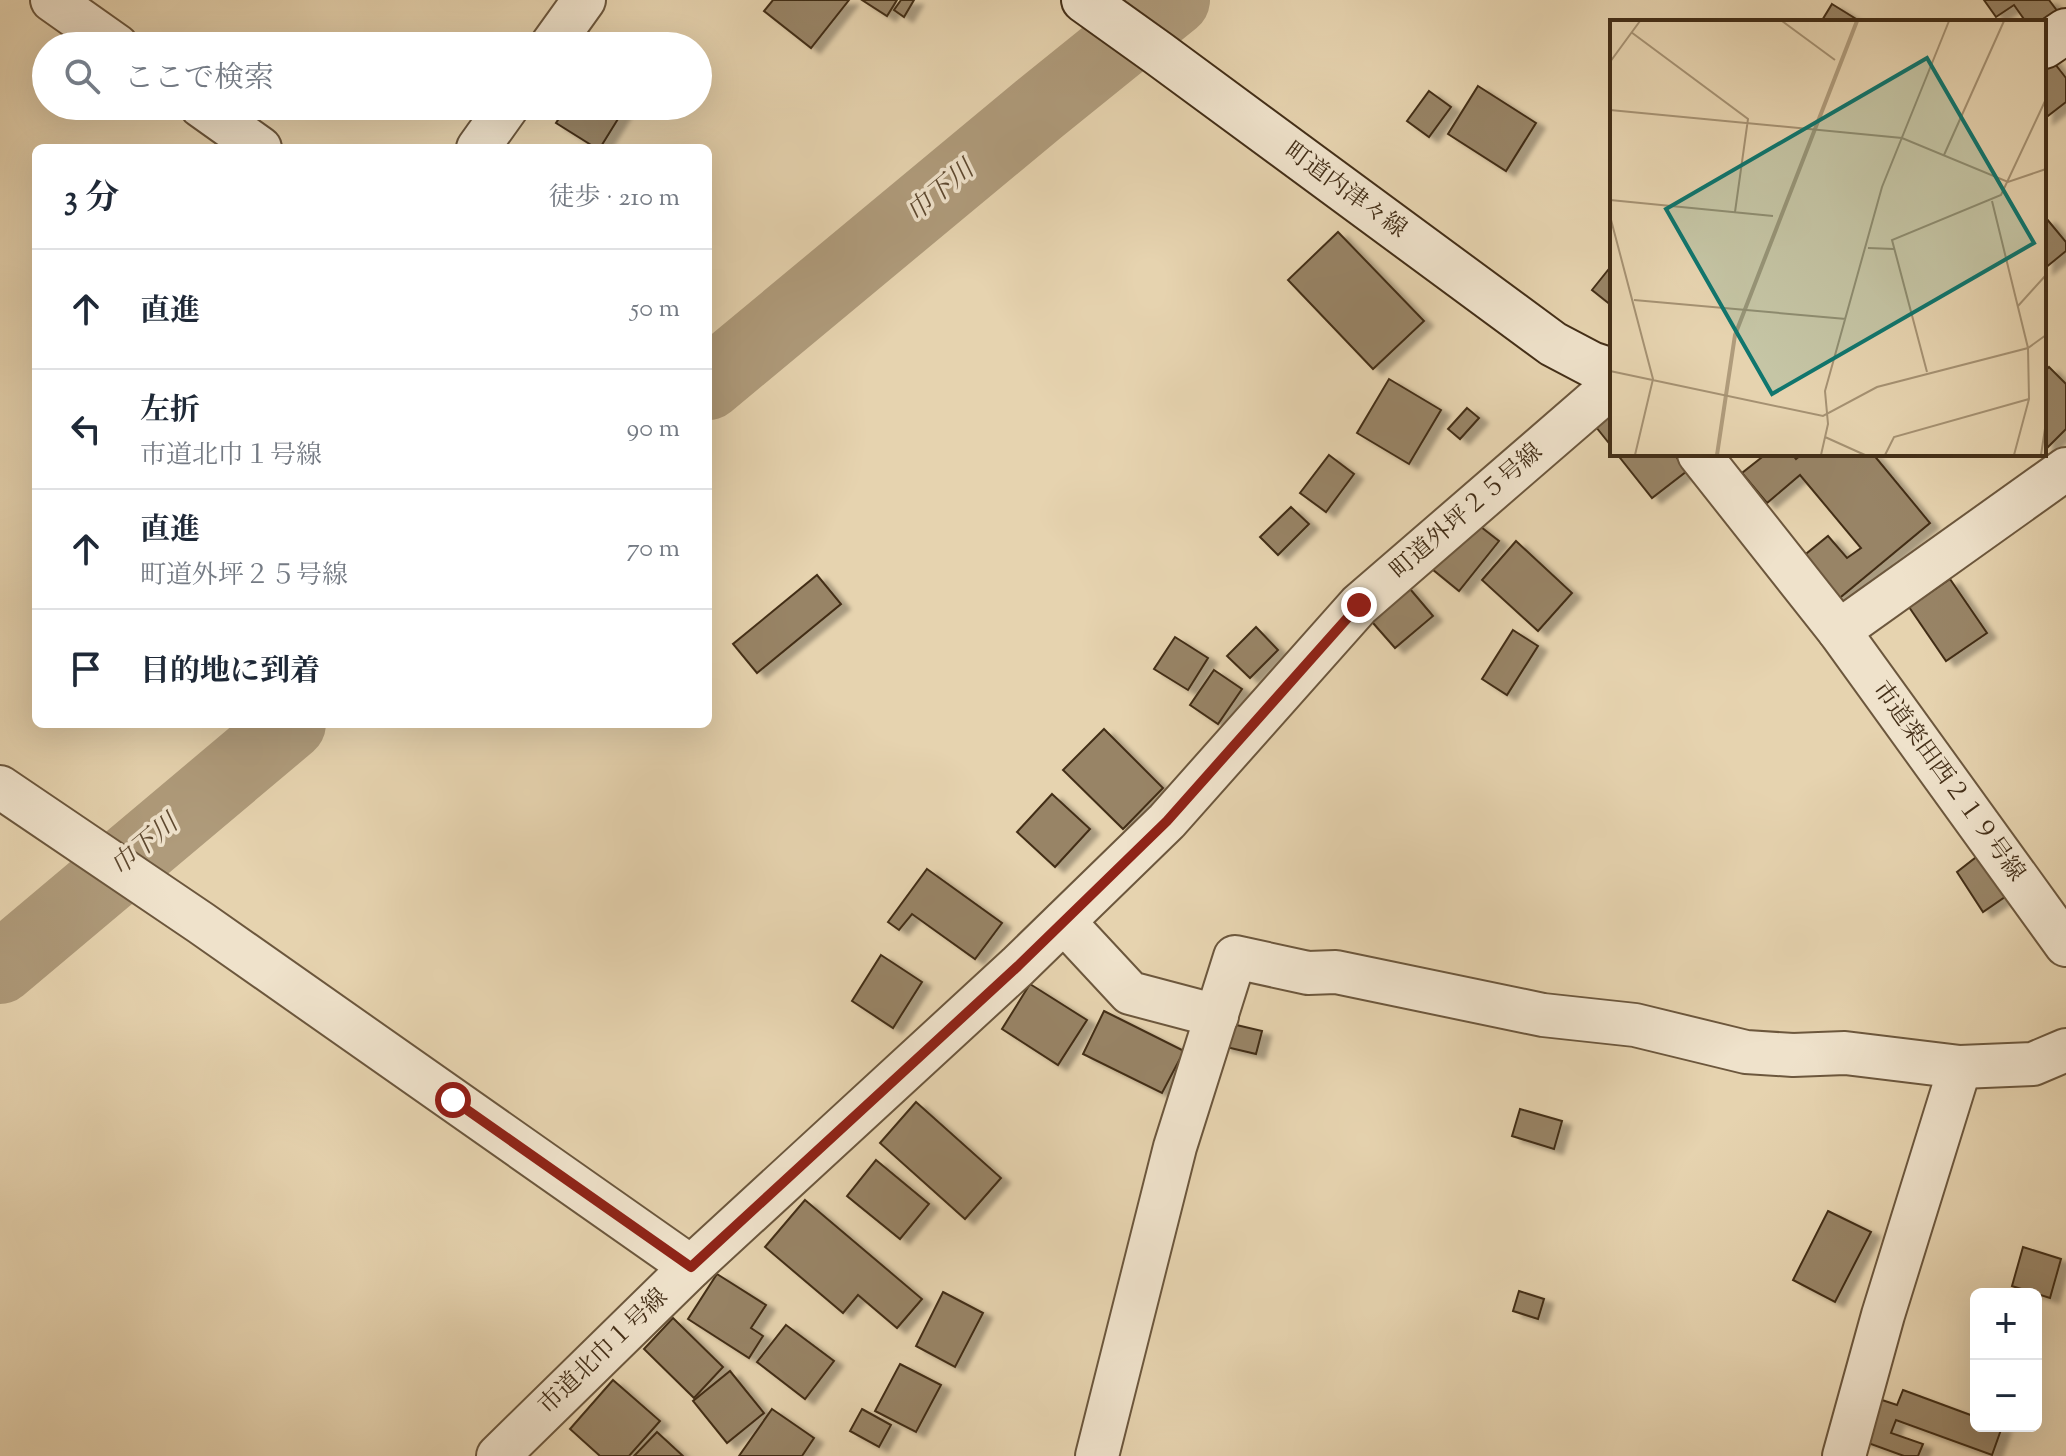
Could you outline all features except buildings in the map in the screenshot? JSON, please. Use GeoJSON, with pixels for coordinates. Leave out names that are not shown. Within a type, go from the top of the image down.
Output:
{"type":"FeatureCollection","features":[{"type":"Feature","properties":{"kind":"street"},"geometry":{"type":"LineString","coordinates":[[52,0],[97,32]]}},
{"type":"Feature","properties":{"kind":"street"},"geometry":{"type":"LineString","coordinates":[[561,32],[584,0]]}},
{"type":"Feature","properties":{"kind":"street","name":"町道内津々線"},"geometry":{"type":"LineString","coordinates":[[1093,7],[1553,344],[1610,370]]}},
{"type":"Feature","properties":{"kind":"street"},"geometry":{"type":"LineString","coordinates":[[2046,45],[2066,31]]}},
{"type":"Feature","properties":{"kind":"street"},"geometry":{"type":"LineString","coordinates":[[221,120],[254,144]]}},
{"type":"Feature","properties":{"kind":"street"},"geometry":{"type":"LineString","coordinates":[[481,144],[498,120]]}},
{"type":"Feature","properties":{"kind":"street","name":"町道外坪２５号線"},"geometry":{"type":"LineString","coordinates":[[1064,922],[1167,821],[1359,605],[1610,388]]}},
{"type":"Feature","properties":{"kind":"street","name":"市道楽田西２１９号線"},"geometry":{"type":"LineString","coordinates":[[1701,456],[1834,625],[2066,945]]}},
{"type":"Feature","properties":{"kind":"street"},"geometry":{"type":"LineString","coordinates":[[1834,625],[2066,469]]}},
{"type":"Feature","properties":{"kind":"street"},"geometry":{"type":"LineString","coordinates":[[0,787],[201,923],[691,1267]]}},
{"type":"Feature","properties":{"kind":"street"},"geometry":{"type":"LineString","coordinates":[[1064,922],[1130,993],[1217,1016]]}},
{"type":"Feature","properties":{"kind":"street","name":"市道北巾１号線"},"geometry":{"type":"LineString","coordinates":[[498,1456],[691,1267],[1064,922]]}},
{"type":"Feature","properties":{"kind":"street"},"geometry":{"type":"LineString","coordinates":[[1097,1456],[1175,1147],[1235,957],[1308,973],[1336,972],[1543,1015],[1635,1025],[1746,1052],[1793,1055],[1845,1053],[1960,1067],[2033,1064],[2066,1050]]}},
{"type":"Feature","properties":{"kind":"street"},"geometry":{"type":"LineString","coordinates":[[1844,1456],[1883,1315],[1960,1067]]}},
{"type":"Feature","properties":{"kind":"waterway","name":"巾下川"},"geometry":{"type":"LineString","coordinates":[[712,381],[1174,0]]}},
{"type":"Feature","properties":{"kind":"waterway","name":"巾下川"},"geometry":{"type":"LineString","coordinates":[[0,968],[285,728]]}},
{"type":"Feature","properties":{"kind":"route"},"geometry":{"type":"LineString","coordinates":[[453,1100],[691,1267],[1018,966],[1167,821],[1359,605]]}}]}
